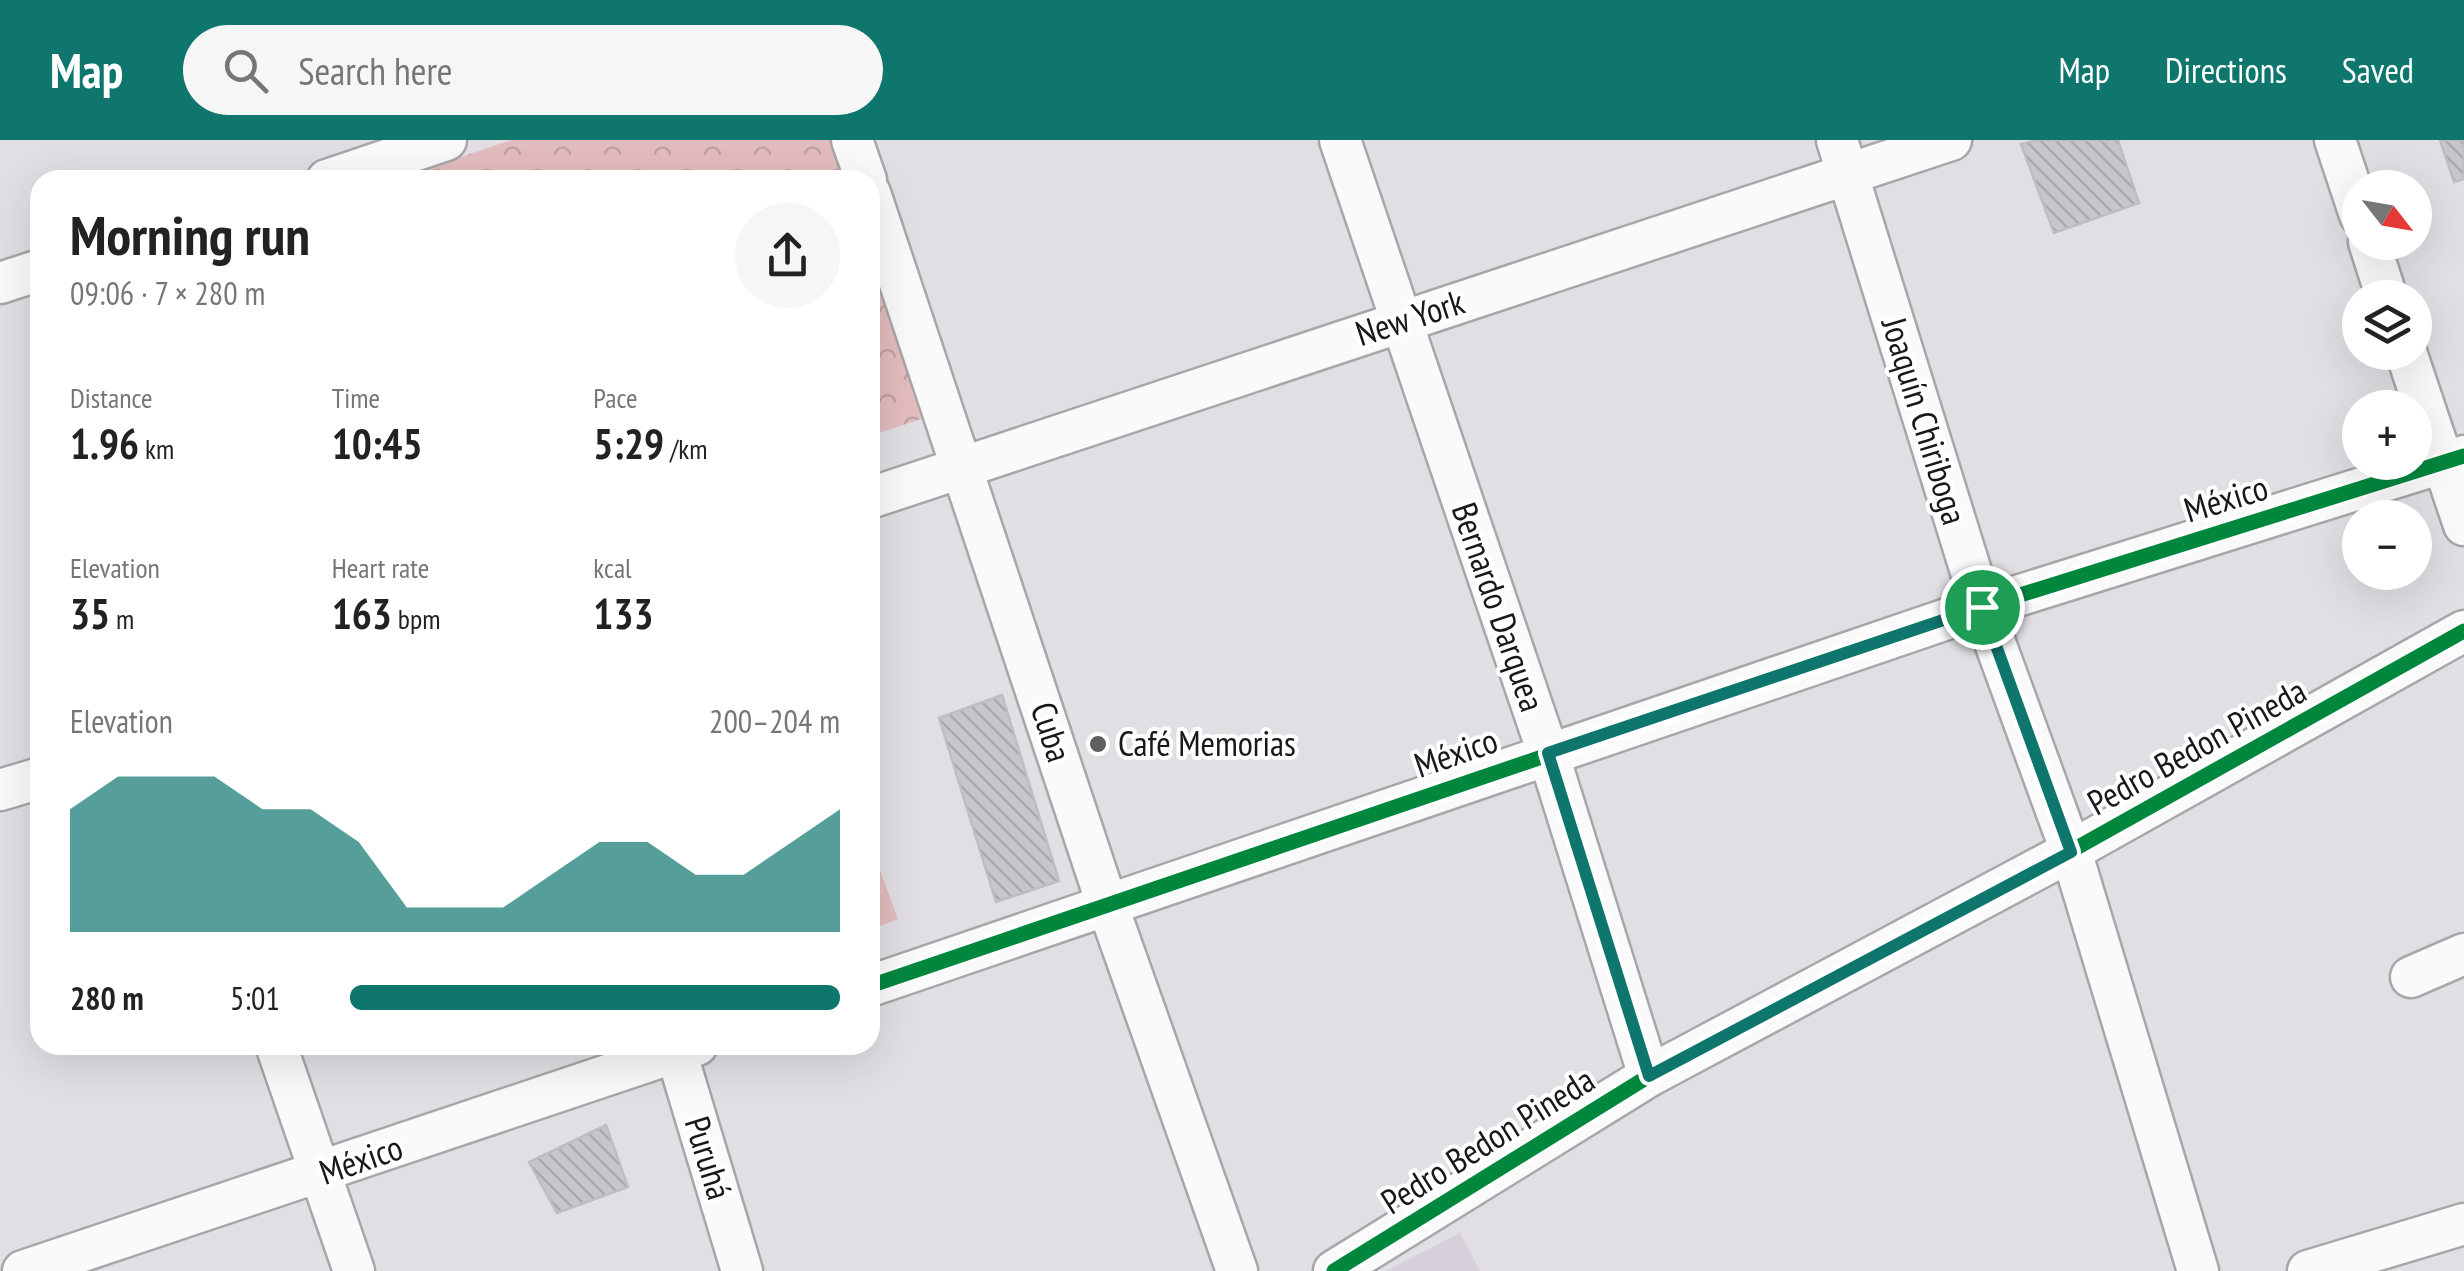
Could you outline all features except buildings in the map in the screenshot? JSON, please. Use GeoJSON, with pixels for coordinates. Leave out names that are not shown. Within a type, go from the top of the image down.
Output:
{"type":"FeatureCollection","features":[{"type":"Feature","properties":{"kind":"street"},"geometry":{"type":"LineString","coordinates":[[352,167],[446,140]]}},
{"type":"Feature","properties":{"kind":"street"},"geometry":{"type":"LineString","coordinates":[[852,140],[862,170]]}},
{"type":"Feature","properties":{"kind":"street","name":"Bernardo Darquea"},"geometry":{"type":"LineString","coordinates":[[1340,140],[1548,753],[1649,1076]]}},
{"type":"Feature","properties":{"kind":"street","name":"New York"},"geometry":{"type":"LineString","coordinates":[[880,494],[1401,321],[1843,157],[1951,140]]}},
{"type":"Feature","properties":{"kind":"street"},"geometry":{"type":"LineString","coordinates":[[2335,140],[2345,170]]}},
{"type":"Feature","properties":{"kind":"street","name":"Joaquín Chiriboga"},"geometry":{"type":"LineString","coordinates":[[1843,157],[1982,607],[2071,852],[2198,1271]]}},
{"type":"Feature","properties":{"kind":"street","name":"Cuba"},"geometry":{"type":"LineString","coordinates":[[880,221],[1107,904],[1237,1271]]}},
{"type":"Feature","properties":{"kind":"street"},"geometry":{"type":"LineString","coordinates":[[2414,370],[2453,459],[2464,524]]}},
{"type":"Feature","properties":{"kind":"street","name":"México"},"geometry":{"type":"LineString","coordinates":[[880,983],[1982,607],[2453,459]]}},
{"type":"Feature","properties":{"kind":"street","name":"Pedro Bedon Pineda"},"geometry":{"type":"LineString","coordinates":[[1334,1271],[1649,1076],[2071,852],[2464,631]]}},
{"type":"Feature","properties":{"kind":"street"},"geometry":{"type":"LineString","coordinates":[[0,790],[30,781]]}},
{"type":"Feature","properties":{"kind":"street"},"geometry":{"type":"LineString","coordinates":[[2411,977],[2464,954]]}},
{"type":"Feature","properties":{"kind":"street"},"geometry":{"type":"LineString","coordinates":[[279,1055],[354,1271]]}},
{"type":"Feature","properties":{"kind":"street","name":"México"},"geometry":{"type":"LineString","coordinates":[[23,1271],[320,1174],[660,1055]]}},
{"type":"Feature","properties":{"kind":"street","name":"Puruhá"},"geometry":{"type":"LineString","coordinates":[[685,1055],[742,1271]]}},
{"type":"Feature","properties":{"kind":"street"},"geometry":{"type":"LineString","coordinates":[[2308,1271],[2464,1224]]}},
{"type":"Feature","properties":{"kind":"shaded area"},"geometry":{"type":"Polygon","coordinates":[[[1460,1233],[1480,1271],[1386,1271],[1460,1233]]]}},
{"type":"Feature","properties":{"kind":"green space"},"geometry":{"type":"Polygon","coordinates":[[[511,140],[832,140],[842,170],[424,170],[511,140]]]}},
{"type":"Feature","properties":{"kind":"green space"},"geometry":{"type":"Polygon","coordinates":[[[880,286],[924,418],[880,433],[880,286]]]}},
{"type":"Feature","properties":{"kind":"green space"},"geometry":{"type":"Polygon","coordinates":[[[880,870],[898,919],[880,926],[880,870]]]}},
{"type":"Feature","properties":{"kind":"cycle path"},"geometry":{"type":"LineString","coordinates":[[880,983],[1982,607],[2464,456]]}},
{"type":"Feature","properties":{"kind":"cycle path"},"geometry":{"type":"LineString","coordinates":[[1334,1271],[1649,1076],[2071,851],[2464,631]]}},
{"type":"Feature","properties":{"kind":"place","name":"Café Memorias"},"geometry":{"type":"Point","coordinates":[1098,744]}},
{"type":"Feature","properties":{"kind":"route"},"geometry":{"type":"LineString","coordinates":[[1982,607],[2071,852],[1649,1076],[1548,753],[1982,607]]}}]}
